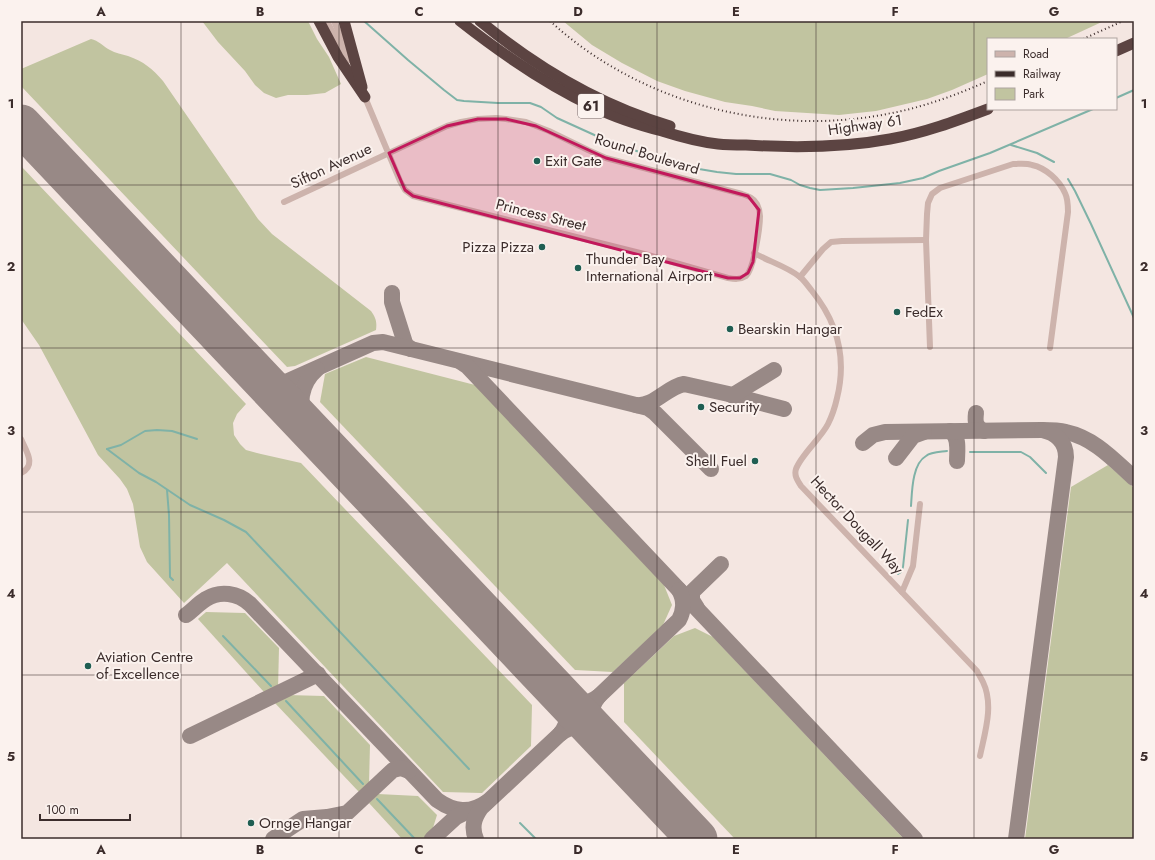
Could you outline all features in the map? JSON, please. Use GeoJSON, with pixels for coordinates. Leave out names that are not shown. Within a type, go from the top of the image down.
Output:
{"type":"FeatureCollection","features":[{"type":"Feature","properties":{"kind":"highway"},"geometry":{"type":"LineString","coordinates":[[318,21],[338,57],[365,97]]}},
{"type":"Feature","properties":{"kind":"highway"},"geometry":{"type":"LineString","coordinates":[[344,21],[365,97]]}},
{"type":"Feature","properties":{"kind":"highway","name":"61"},"geometry":{"type":"LineString","coordinates":[[460,21],[517,64],[558,89],[595,108],[635,124],[690,139],[719,144],[742,145]]}},
{"type":"Feature","properties":{"kind":"highway","name":"61"},"geometry":{"type":"LineString","coordinates":[[480,21],[550,73],[577,88],[624,110],[657,122],[742,145]]}},
{"type":"Feature","properties":{"kind":"highway"},"geometry":{"type":"LineString","coordinates":[[490,21],[520,52]]}},
{"type":"Feature","properties":{"kind":"highway"},"geometry":{"type":"LineString","coordinates":[[1117,50],[1134,42]]}},
{"type":"Feature","properties":{"kind":"highway","name":"Highway 61"},"geometry":{"type":"LineString","coordinates":[[742,145],[811,147],[856,144],[890,139],[926,131],[987,109]]}},
{"type":"Feature","properties":{"kind":"street","name":"Princess Street"},"geometry":{"type":"LineString","coordinates":[[327,21],[365,97]]}},
{"type":"Feature","properties":{"kind":"street","name":"Princess Street"},"geometry":{"type":"LineString","coordinates":[[334,21],[400,182],[409,194],[422,199],[635,252],[732,278],[740,278],[748,273],[753,262],[754,253]]}},
{"type":"Feature","properties":{"kind":"street","name":"Round Boulevard"},"geometry":{"type":"LineString","coordinates":[[389,153],[447,126],[461,122],[496,118],[526,122],[549,131],[606,158],[748,196],[757,204],[760,217],[754,253]]}},
{"type":"Feature","properties":{"kind":"street","name":"Sifton Avenue"},"geometry":{"type":"LineString","coordinates":[[284,202],[389,153]]}},
{"type":"Feature","properties":{"kind":"street"},"geometry":{"type":"LineString","coordinates":[[930,347],[926,240],[928,203],[932,194],[940,188],[986,172],[1013,164],[1019,164],[1032,165],[1042,168],[1050,174],[1058,182],[1068,201],[1068,212],[1050,348]]}},
{"type":"Feature","properties":{"kind":"street"},"geometry":{"type":"LineString","coordinates":[[754,253],[800,277],[831,242],[926,240]]}},
{"type":"Feature","properties":{"kind":"street","name":"Hector Dougall Way"},"geometry":{"type":"LineString","coordinates":[[800,277],[826,309],[831,320],[838,343],[842,370],[839,392],[828,424],[796,468],[797,480],[976,671],[983,682],[989,704],[988,719],[980,756]]}},
{"type":"Feature","properties":{"kind":"street"},"geometry":{"type":"LineString","coordinates":[[21,439],[30,459],[29,466],[21,473]]}},
{"type":"Feature","properties":{"kind":"street"},"geometry":{"type":"LineString","coordinates":[[902,592],[913,566],[920,504]]}},
{"type":"Feature","properties":{"kind":"highlighted area"},"geometry":{"type":"Polygon","coordinates":[[[478,119],[506,119],[536,126],[606,158],[748,196],[759,210],[753,262],[748,273],[740,278],[728,278],[413,196],[405,190],[389,153],[447,126],[478,119]]]}},
{"type":"Feature","properties":{"kind":"green space"},"geometry":{"type":"Polygon","coordinates":[[[202,21],[308,21],[317,39],[329,57],[341,84],[325,93],[288,95],[276,98],[264,93],[255,85],[245,71],[218,42],[202,21]]]}},
{"type":"Feature","properties":{"kind":"green space"},"geometry":{"type":"Polygon","coordinates":[[[563,21],[1104,21],[1067,38],[987,38],[987,74],[927,99],[876,111],[839,115],[775,111],[725,102],[685,91],[657,81],[622,63],[592,45],[563,21]]]}},
{"type":"Feature","properties":{"kind":"green space"},"geometry":{"type":"Polygon","coordinates":[[[91,39],[112,51],[139,61],[155,72],[163,81],[258,219],[272,234],[371,311],[376,320],[376,330],[295,366],[287,367],[21,86],[21,69],[91,39]]]}},
{"type":"Feature","properties":{"kind":"green space"},"geometry":{"type":"Polygon","coordinates":[[[21,166],[246,404],[237,414],[233,423],[234,435],[240,444],[246,450],[301,463],[532,705],[531,746],[482,793],[443,792],[227,563],[184,603],[147,562],[140,547],[133,504],[127,489],[98,455],[39,345],[21,319],[21,166]]]}},
{"type":"Feature","properties":{"kind":"green space"},"geometry":{"type":"Polygon","coordinates":[[[366,357],[475,385],[664,585],[672,605],[663,625],[613,672],[575,670],[320,402],[325,374],[366,357]]]}},
{"type":"Feature","properties":{"kind":"green space"},"geometry":{"type":"Polygon","coordinates":[[[1108,465],[1134,488],[1134,839],[1025,839],[1071,487],[1108,465]]]}},
{"type":"Feature","properties":{"kind":"green space"},"geometry":{"type":"Polygon","coordinates":[[[206,612],[245,613],[279,648],[278,689],[268,694],[264,692],[198,619],[206,612]]]}},
{"type":"Feature","properties":{"kind":"green space"},"geometry":{"type":"Polygon","coordinates":[[[695,628],[713,637],[904,839],[735,839],[624,722],[624,683],[674,636],[695,628]]]}},
{"type":"Feature","properties":{"kind":"green space"},"geometry":{"type":"Polygon","coordinates":[[[287,695],[324,696],[370,745],[369,784],[359,792],[274,702],[287,695]]]}},
{"type":"Feature","properties":{"kind":"green space"},"geometry":{"type":"Polygon","coordinates":[[[378,794],[418,796],[437,815],[432,831],[423,839],[402,839],[369,803],[378,794]]]}},
{"type":"Feature","properties":{"kind":"waterway"},"geometry":{"type":"LineString","coordinates":[[364,21],[408,60],[457,100],[498,103],[530,103],[541,107],[557,118],[601,138],[653,157],[717,172],[736,174],[770,174],[791,180],[800,185],[820,190],[900,183],[923,178],[990,153],[1091,110]]}},
{"type":"Feature","properties":{"kind":"waterway"},"geometry":{"type":"LineString","coordinates":[[1117,98],[1134,90]]}},
{"type":"Feature","properties":{"kind":"waterway"},"geometry":{"type":"LineString","coordinates":[[1011,145],[1037,153],[1054,162]]}},
{"type":"Feature","properties":{"kind":"waterway"},"geometry":{"type":"LineString","coordinates":[[1068,179],[1091,224],[1134,318]]}},
{"type":"Feature","properties":{"kind":"waterway"},"geometry":{"type":"LineString","coordinates":[[107,449],[121,445],[145,431],[172,431],[197,439]]}},
{"type":"Feature","properties":{"kind":"waterway"},"geometry":{"type":"LineString","coordinates":[[107,449],[139,473],[156,482],[190,505],[224,520],[246,532],[469,769]]}},
{"type":"Feature","properties":{"kind":"waterway"},"geometry":{"type":"LineString","coordinates":[[911,506],[912,486],[915,472],[921,460],[936,452],[947,451]]}},
{"type":"Feature","properties":{"kind":"waterway"},"geometry":{"type":"LineString","coordinates":[[970,452],[1021,452],[1030,457],[1046,473]]}},
{"type":"Feature","properties":{"kind":"waterway"},"geometry":{"type":"LineString","coordinates":[[167,490],[170,577],[173,580]]}},
{"type":"Feature","properties":{"kind":"waterway"},"geometry":{"type":"LineString","coordinates":[[898,574],[901,572],[903,567],[908,520]]}},
{"type":"Feature","properties":{"kind":"waterway"},"geometry":{"type":"LineString","coordinates":[[223,636],[271,686]]}},
{"type":"Feature","properties":{"kind":"waterway"},"geometry":{"type":"LineString","coordinates":[[286,701],[363,784]]}},
{"type":"Feature","properties":{"kind":"waterway"},"geometry":{"type":"LineString","coordinates":[[377,799],[415,839]]}},
{"type":"Feature","properties":{"kind":"waterway"},"geometry":{"type":"LineString","coordinates":[[520,823],[536,839]]}},
{"type":"Feature","properties":{"kind":"taxiway"},"geometry":{"type":"LineString","coordinates":[[392,293],[392,302],[405,343],[411,349]]}},
{"type":"Feature","properties":{"kind":"taxiway"},"geometry":{"type":"LineString","coordinates":[[221,334],[259,374],[276,382],[288,381],[373,343],[383,342],[648,408],[655,413],[711,469]]}},
{"type":"Feature","properties":{"kind":"taxiway"},"geometry":{"type":"LineString","coordinates":[[461,362],[467,366],[915,839]]}},
{"type":"Feature","properties":{"kind":"taxiway"},"geometry":{"type":"LineString","coordinates":[[317,369],[307,381],[301,402],[304,417],[310,427],[325,443]]}},
{"type":"Feature","properties":{"kind":"taxiway"},"geometry":{"type":"LineString","coordinates":[[636,405],[649,403],[672,389],[684,384],[733,395],[774,370]]}},
{"type":"Feature","properties":{"kind":"taxiway"},"geometry":{"type":"LineString","coordinates":[[731,395],[784,409]]}},
{"type":"Feature","properties":{"kind":"taxiway"},"geometry":{"type":"LineString","coordinates":[[976,413],[976,424],[984,431]]}},
{"type":"Feature","properties":{"kind":"taxiway"},"geometry":{"type":"LineString","coordinates":[[1016,839],[1066,457],[1066,452],[1059,439],[1052,433],[1042,430]]}},
{"type":"Feature","properties":{"kind":"taxiway"},"geometry":{"type":"LineString","coordinates":[[950,431],[957,440],[957,461]]}},
{"type":"Feature","properties":{"kind":"taxiway"},"geometry":{"type":"LineString","coordinates":[[863,443],[873,435],[885,432],[1060,431],[1076,435],[1094,444],[1103,450],[1134,478]]}},
{"type":"Feature","properties":{"kind":"taxiway"},"geometry":{"type":"LineString","coordinates":[[896,458],[913,436],[924,432]]}},
{"type":"Feature","properties":{"kind":"taxiway"},"geometry":{"type":"LineString","coordinates":[[697,608],[692,600],[692,592],[721,564]]}},
{"type":"Feature","properties":{"kind":"taxiway"},"geometry":{"type":"LineString","coordinates":[[524,654],[571,700],[584,703],[591,701],[599,696],[679,620],[683,605],[679,590]]}},
{"type":"Feature","properties":{"kind":"taxiway"},"geometry":{"type":"LineString","coordinates":[[186,615],[203,601],[217,594],[234,595],[245,600],[437,800],[450,807],[462,810],[468,810],[481,806],[487,802]]}},
{"type":"Feature","properties":{"kind":"taxiway"},"geometry":{"type":"LineString","coordinates":[[190,736],[318,674]]}},
{"type":"Feature","properties":{"kind":"taxiway"},"geometry":{"type":"LineString","coordinates":[[476,839],[474,835],[474,823],[481,808],[564,729],[567,718],[566,708],[556,693]]}},
{"type":"Feature","properties":{"kind":"taxiway"},"geometry":{"type":"LineString","coordinates":[[599,696],[592,711],[592,718],[597,731],[638,773]]}},
{"type":"Feature","properties":{"kind":"taxiway"},"geometry":{"type":"LineString","coordinates":[[560,734],[566,730],[576,727],[587,729],[601,740]]}},
{"type":"Feature","properties":{"kind":"taxiway"},"geometry":{"type":"LineString","coordinates":[[273,839],[303,819],[327,817],[347,813],[393,770],[401,768],[409,771]]}},
{"type":"Feature","properties":{"kind":"taxiway"},"geometry":{"type":"LineString","coordinates":[[432,839],[456,817],[470,810]]}},
{"type":"Feature","properties":{"kind":"runway"},"geometry":{"type":"LineString","coordinates":[[21,125],[697,839]]}},
{"type":"Feature","properties":{"kind":"railway"},"geometry":{"type":"LineString","coordinates":[[550,21],[584,49],[621,72],[660,91],[702,105],[745,115],[788,120],[832,121],[876,116],[933,102],[987,81]]}},
{"type":"Feature","properties":{"kind":"railway"},"geometry":{"type":"LineString","coordinates":[[1085,38],[1123,21]]}},
{"type":"Feature","properties":{"kind":"place","name":"Exit Gate"},"geometry":{"type":"Point","coordinates":[537,161]}},
{"type":"Feature","properties":{"kind":"place","name":"Pizza Pizza"},"geometry":{"type":"Point","coordinates":[542,247]}},
{"type":"Feature","properties":{"kind":"place","name":"Thunder Bay International Airport"},"geometry":{"type":"Point","coordinates":[578,268]}},
{"type":"Feature","properties":{"kind":"place","name":"FedEx"},"geometry":{"type":"Point","coordinates":[897,312]}},
{"type":"Feature","properties":{"kind":"place","name":"Bearskin Hangar"},"geometry":{"type":"Point","coordinates":[730,329]}},
{"type":"Feature","properties":{"kind":"place","name":"Security"},"geometry":{"type":"Point","coordinates":[701,407]}},
{"type":"Feature","properties":{"kind":"place","name":"Shell Fuel"},"geometry":{"type":"Point","coordinates":[755,461]}},
{"type":"Feature","properties":{"kind":"place","name":"Aviation Centre of Excellence"},"geometry":{"type":"Point","coordinates":[88,666]}},
{"type":"Feature","properties":{"kind":"place","name":"Ornge Hangar"},"geometry":{"type":"Point","coordinates":[251,823]}}]}
